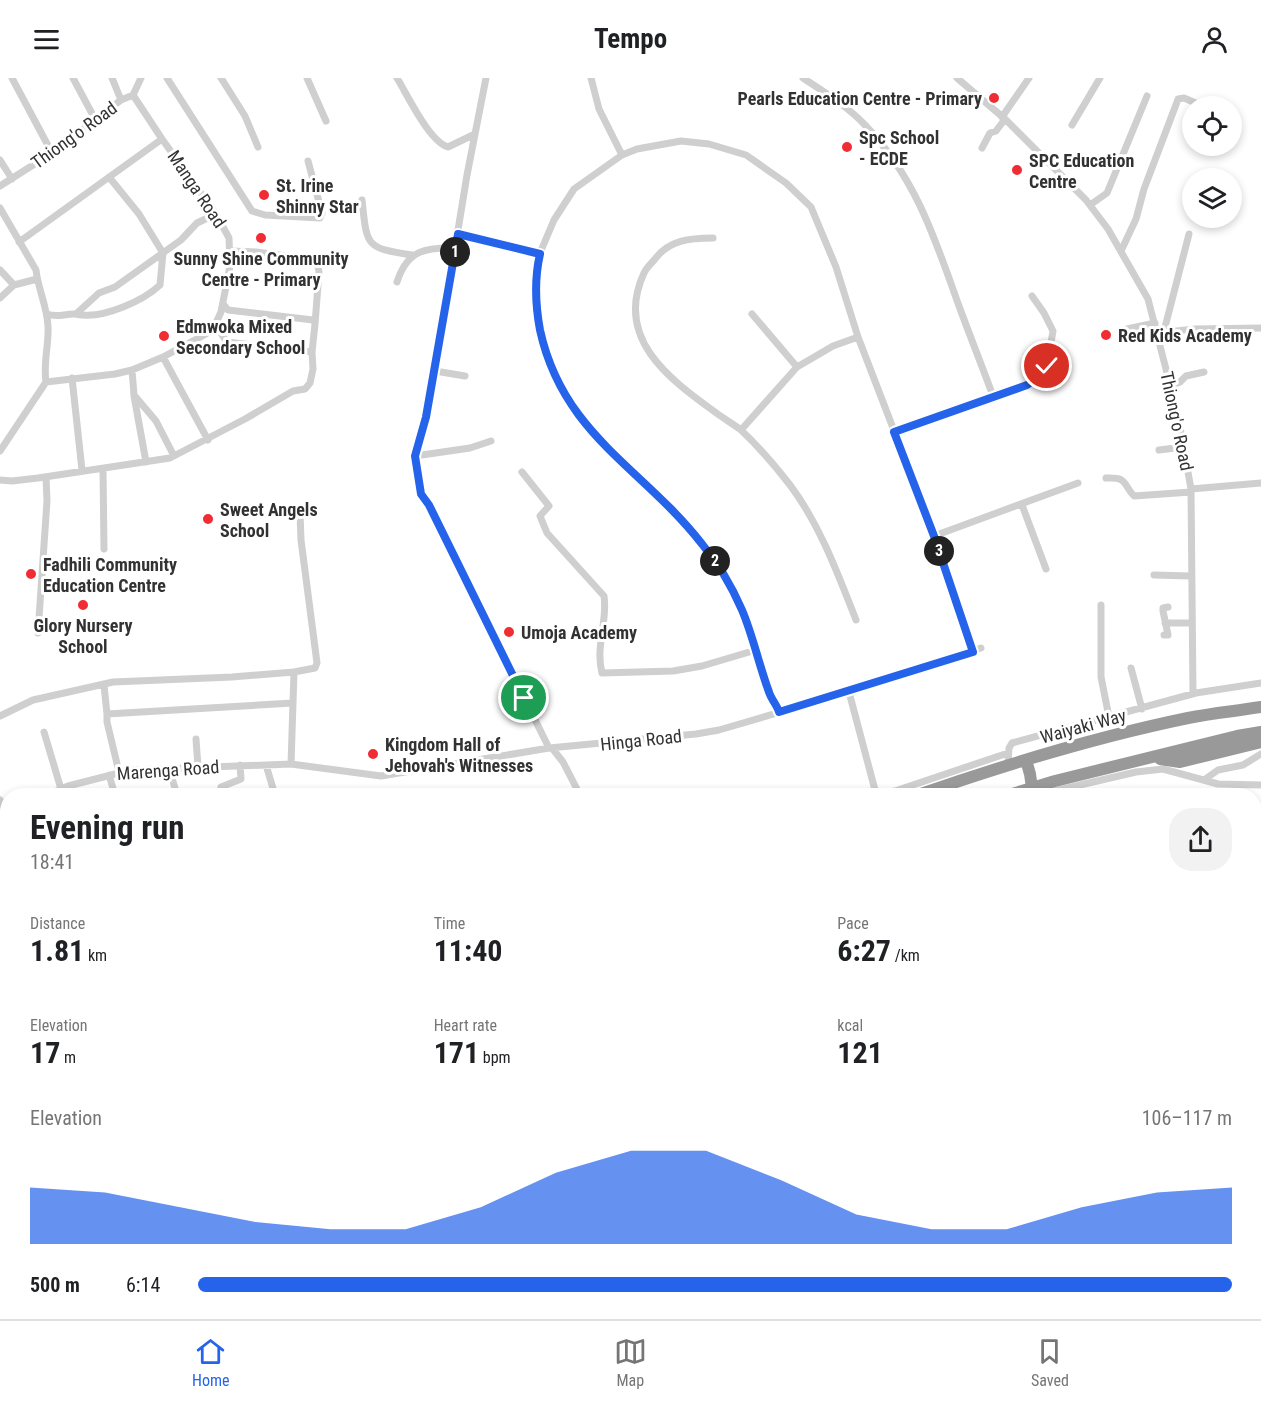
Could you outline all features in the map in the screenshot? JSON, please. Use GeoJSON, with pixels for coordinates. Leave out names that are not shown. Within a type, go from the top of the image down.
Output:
{"type":"FeatureCollection","features":[{"type":"Feature","properties":{"kind":"highway","name":"Waiyaki Way"},"geometry":{"type":"LineString","coordinates":[[936,788],[1008,759],[1026,760],[1102,738],[1190,718],[1261,707]]}},
{"type":"Feature","properties":{"kind":"highway"},"geometry":{"type":"LineString","coordinates":[[1046,788],[1237,736],[1261,732]]}},
{"type":"Feature","properties":{"kind":"highway"},"geometry":{"type":"LineString","coordinates":[[1154,758],[1180,762],[1261,742]]}},
{"type":"Feature","properties":{"kind":"highway"},"geometry":{"type":"LineString","coordinates":[[1026,760],[1034,788]]}},
{"type":"Feature","properties":{"kind":"street"},"geometry":{"type":"LineString","coordinates":[[12,78],[52,153]]}},
{"type":"Feature","properties":{"kind":"street"},"geometry":{"type":"LineString","coordinates":[[73,78],[96,121]]}},
{"type":"Feature","properties":{"kind":"street"},"geometry":{"type":"LineString","coordinates":[[112,78],[121,100]]}},
{"type":"Feature","properties":{"kind":"street"},"geometry":{"type":"LineString","coordinates":[[167,78],[252,211],[265,215],[320,218],[322,213],[308,161]]}},
{"type":"Feature","properties":{"kind":"street"},"geometry":{"type":"LineString","coordinates":[[222,78],[245,116],[258,147]]}},
{"type":"Feature","properties":{"kind":"street"},"geometry":{"type":"LineString","coordinates":[[307,78],[326,121]]}},
{"type":"Feature","properties":{"kind":"street"},"geometry":{"type":"LineString","coordinates":[[398,78],[429,130],[441,145],[448,147],[475,134]]}},
{"type":"Feature","properties":{"kind":"street"},"geometry":{"type":"LineString","coordinates":[[486,78],[435,371],[415,456],[421,494],[429,505],[550,748],[562,762],[576,788]]}},
{"type":"Feature","properties":{"kind":"street"},"geometry":{"type":"LineString","coordinates":[[591,78],[599,109],[622,155]]}},
{"type":"Feature","properties":{"kind":"street"},"geometry":{"type":"LineString","coordinates":[[803,78],[864,123],[885,147],[907,179],[926,215],[993,396]]}},
{"type":"Feature","properties":{"kind":"street","name":"Thiong'o Road"},"geometry":{"type":"LineString","coordinates":[[957,78],[1004,118],[1090,205],[1121,250],[1148,299],[1160,332],[1191,491],[1193,694]]}},
{"type":"Feature","properties":{"kind":"street"},"geometry":{"type":"LineString","coordinates":[[982,148],[1029,78]]}},
{"type":"Feature","properties":{"kind":"street"},"geometry":{"type":"LineString","coordinates":[[1072,125],[1100,78]]}},
{"type":"Feature","properties":{"kind":"street","name":"Thiong'o Road"},"geometry":{"type":"LineString","coordinates":[[0,186],[52,153],[121,100],[133,95],[139,79]]}},
{"type":"Feature","properties":{"kind":"street","name":"Manga Road"},"geometry":{"type":"LineString","coordinates":[[133,95],[216,213],[229,238],[231,251],[223,304],[214,325]]}},
{"type":"Feature","properties":{"kind":"street"},"geometry":{"type":"LineString","coordinates":[[1090,205],[1107,193],[1147,96]]}},
{"type":"Feature","properties":{"kind":"street"},"geometry":{"type":"LineString","coordinates":[[1121,250],[1136,219],[1144,189],[1178,99],[1182,98]]}},
{"type":"Feature","properties":{"kind":"street"},"geometry":{"type":"LineString","coordinates":[[20,242],[162,139]]}},
{"type":"Feature","properties":{"kind":"street"},"geometry":{"type":"LineString","coordinates":[[779,712],[769,694],[742,610],[724,577],[702,543],[675,512],[593,434],[562,391],[543,344],[536,309],[535,282],[540,254],[554,220],[574,189],[622,155],[637,149],[681,141],[709,144],[746,155],[786,183],[811,207],[836,267],[858,337],[934,536],[973,652]]}},
{"type":"Feature","properties":{"kind":"street"},"geometry":{"type":"LineString","coordinates":[[0,160],[12,179]]}},
{"type":"Feature","properties":{"kind":"street"},"geometry":{"type":"LineString","coordinates":[[47,314],[55,317],[77,313],[80,315],[105,314],[131,303],[160,285],[163,254],[139,214],[109,177]]}},
{"type":"Feature","properties":{"kind":"street"},"geometry":{"type":"LineString","coordinates":[[362,200],[364,225],[374,247],[389,252],[412,255],[429,249],[456,248]]}},
{"type":"Feature","properties":{"kind":"street"},"geometry":{"type":"LineString","coordinates":[[0,208],[36,270],[47,314],[48,342],[44,369],[46,382]]}},
{"type":"Feature","properties":{"kind":"street"},"geometry":{"type":"LineString","coordinates":[[77,313],[99,292],[115,287],[181,240],[197,223],[216,213]]}},
{"type":"Feature","properties":{"kind":"street"},"geometry":{"type":"LineString","coordinates":[[458,234],[540,254]]}},
{"type":"Feature","properties":{"kind":"street"},"geometry":{"type":"LineString","coordinates":[[1189,234],[1160,332],[1261,328]]}},
{"type":"Feature","properties":{"kind":"street"},"geometry":{"type":"LineString","coordinates":[[712,238],[671,244],[659,253],[646,268],[637,288],[635,317],[637,327],[645,346],[664,371],[696,398],[741,430],[790,486],[808,513],[833,562],[856,620]]}},
{"type":"Feature","properties":{"kind":"street"},"geometry":{"type":"LineString","coordinates":[[0,480],[46,477],[174,456],[208,440],[293,391],[305,389],[310,383],[313,369],[318,260],[231,251]]}},
{"type":"Feature","properties":{"kind":"street"},"geometry":{"type":"LineString","coordinates":[[397,282],[402,268],[412,255]]}},
{"type":"Feature","properties":{"kind":"street"},"geometry":{"type":"LineString","coordinates":[[0,270],[14,285]]}},
{"type":"Feature","properties":{"kind":"street"},"geometry":{"type":"LineString","coordinates":[[0,298],[14,285],[37,279]]}},
{"type":"Feature","properties":{"kind":"street"},"geometry":{"type":"LineString","coordinates":[[894,432],[1036,381],[1047,366],[1053,331],[1032,296]]}},
{"type":"Feature","properties":{"kind":"street"},"geometry":{"type":"LineString","coordinates":[[223,304],[228,310],[308,319],[313,320],[315,324]]}},
{"type":"Feature","properties":{"kind":"street"},"geometry":{"type":"LineString","coordinates":[[752,314],[797,367]]}},
{"type":"Feature","properties":{"kind":"street"},"geometry":{"type":"LineString","coordinates":[[1127,330],[1155,323]]}},
{"type":"Feature","properties":{"kind":"street"},"geometry":{"type":"LineString","coordinates":[[0,451],[3,441],[46,382],[132,370],[163,357],[206,334],[214,325],[227,342],[312,352]]}},
{"type":"Feature","properties":{"kind":"street"},"geometry":{"type":"LineString","coordinates":[[741,430],[797,367],[833,346],[858,337]]}},
{"type":"Feature","properties":{"kind":"street"},"geometry":{"type":"LineString","coordinates":[[163,357],[208,440]]}},
{"type":"Feature","properties":{"kind":"street"},"geometry":{"type":"LineString","coordinates":[[132,370],[146,462]]}},
{"type":"Feature","properties":{"kind":"street"},"geometry":{"type":"LineString","coordinates":[[435,371],[465,376]]}},
{"type":"Feature","properties":{"kind":"street"},"geometry":{"type":"LineString","coordinates":[[1170,386],[1180,382],[1186,376],[1204,372]]}},
{"type":"Feature","properties":{"kind":"street"},"geometry":{"type":"LineString","coordinates":[[72,378],[82,470]]}},
{"type":"Feature","properties":{"kind":"street"},"geometry":{"type":"LineString","coordinates":[[134,394],[156,421],[174,456]]}},
{"type":"Feature","properties":{"kind":"street"},"geometry":{"type":"LineString","coordinates":[[415,456],[470,448],[491,441]]}},
{"type":"Feature","properties":{"kind":"street"},"geometry":{"type":"LineString","coordinates":[[1159,450],[1184,447]]}},
{"type":"Feature","properties":{"kind":"street"},"geometry":{"type":"LineString","coordinates":[[103,469],[104,549]]}},
{"type":"Feature","properties":{"kind":"street"},"geometry":{"type":"LineString","coordinates":[[522,472],[549,506],[540,516],[548,533],[604,596],[606,607],[600,636],[602,673],[673,671],[702,666],[756,650]]}},
{"type":"Feature","properties":{"kind":"street"},"geometry":{"type":"LineString","coordinates":[[38,633],[47,501],[46,477]]}},
{"type":"Feature","properties":{"kind":"street"},"geometry":{"type":"LineString","coordinates":[[1107,478],[1123,479],[1134,496],[1261,483]]}},
{"type":"Feature","properties":{"kind":"street"},"geometry":{"type":"LineString","coordinates":[[934,536],[1078,483]]}},
{"type":"Feature","properties":{"kind":"street"},"geometry":{"type":"LineString","coordinates":[[1022,505],[1046,569]]}},
{"type":"Feature","properties":{"kind":"street"},"geometry":{"type":"LineString","coordinates":[[0,716],[39,699],[113,682],[232,677],[315,668],[317,663],[301,540],[300,513]]}},
{"type":"Feature","properties":{"kind":"street"},"geometry":{"type":"LineString","coordinates":[[1154,575],[1191,576]]}},
{"type":"Feature","properties":{"kind":"street"},"geometry":{"type":"LineString","coordinates":[[1101,606],[1101,677],[1109,717]]}},
{"type":"Feature","properties":{"kind":"street"},"geometry":{"type":"LineString","coordinates":[[1164,635],[1168,635],[1163,608],[1168,607]]}},
{"type":"Feature","properties":{"kind":"street"},"geometry":{"type":"LineString","coordinates":[[1165,623],[1192,623]]}},
{"type":"Feature","properties":{"kind":"street","name":"Hinga Road"},"geometry":{"type":"LineString","coordinates":[[291,764],[381,776],[550,748],[696,734],[849,692],[981,648]]}},
{"type":"Feature","properties":{"kind":"street"},"geometry":{"type":"LineString","coordinates":[[1131,668],[1142,709]]}},
{"type":"Feature","properties":{"kind":"street"},"geometry":{"type":"LineString","coordinates":[[291,764],[294,672]]}},
{"type":"Feature","properties":{"kind":"street"},"geometry":{"type":"LineString","coordinates":[[912,788],[1008,759],[1012,743],[1193,694],[1261,683]]}},
{"type":"Feature","properties":{"kind":"street"},"geometry":{"type":"LineString","coordinates":[[104,685],[107,722],[119,772]]}},
{"type":"Feature","properties":{"kind":"street"},"geometry":{"type":"LineString","coordinates":[[849,692],[874,788]]}},
{"type":"Feature","properties":{"kind":"street"},"geometry":{"type":"LineString","coordinates":[[107,714],[293,703]]}},
{"type":"Feature","properties":{"kind":"street"},"geometry":{"type":"LineString","coordinates":[[44,732],[61,788]]}},
{"type":"Feature","properties":{"kind":"street"},"geometry":{"type":"LineString","coordinates":[[196,739],[198,767]]}},
{"type":"Feature","properties":{"kind":"street"},"geometry":{"type":"LineString","coordinates":[[1204,780],[1218,770],[1243,765],[1261,754]]}},
{"type":"Feature","properties":{"kind":"street","name":"Marenga Road"},"geometry":{"type":"LineString","coordinates":[[64,788],[119,772],[291,764]]}},
{"type":"Feature","properties":{"kind":"street"},"geometry":{"type":"LineString","coordinates":[[221,787],[241,779],[240,765]]}},
{"type":"Feature","properties":{"kind":"street"},"geometry":{"type":"LineString","coordinates":[[266,765],[272,788]]}},
{"type":"Feature","properties":{"kind":"street"},"geometry":{"type":"LineString","coordinates":[[169,768],[175,788]]}},
{"type":"Feature","properties":{"kind":"street"},"geometry":{"type":"LineString","coordinates":[[1051,788],[1163,769],[1218,784],[1261,785]]}},
{"type":"Feature","properties":{"kind":"street"},"geometry":{"type":"LineString","coordinates":[[109,775],[113,788]]}},
{"type":"Feature","properties":{"kind":"place","name":"Pearls Education Centre - Primary"},"geometry":{"type":"Point","coordinates":[994,98]}},
{"type":"Feature","properties":{"kind":"place","name":"Spc School - ECDE"},"geometry":{"type":"Point","coordinates":[847,147]}},
{"type":"Feature","properties":{"kind":"place","name":"SPC Education Centre"},"geometry":{"type":"Point","coordinates":[1017,170]}},
{"type":"Feature","properties":{"kind":"place","name":"St. Irine Shinny Star"},"geometry":{"type":"Point","coordinates":[264,195]}},
{"type":"Feature","properties":{"kind":"place","name":"Sunny Shine Community Centre - Primary"},"geometry":{"type":"Point","coordinates":[261,238]}},
{"type":"Feature","properties":{"kind":"place","name":"Red Kids Academy"},"geometry":{"type":"Point","coordinates":[1106,335]}},
{"type":"Feature","properties":{"kind":"place","name":"Edmwoka Mixed Secondary School"},"geometry":{"type":"Point","coordinates":[164,336]}},
{"type":"Feature","properties":{"kind":"place","name":"Sweet Angels School"},"geometry":{"type":"Point","coordinates":[208,519]}},
{"type":"Feature","properties":{"kind":"place","name":"Fadhili Community Education Centre"},"geometry":{"type":"Point","coordinates":[31,574]}},
{"type":"Feature","properties":{"kind":"place","name":"Glory Nursery School"},"geometry":{"type":"Point","coordinates":[83,605]}},
{"type":"Feature","properties":{"kind":"place","name":"Umoja Academy"},"geometry":{"type":"Point","coordinates":[509,632]}},
{"type":"Feature","properties":{"kind":"place","name":"Kingdom Hall of Jehovah's Witnesses"},"geometry":{"type":"Point","coordinates":[373,754]}},
{"type":"Feature","properties":{"kind":"route"},"geometry":{"type":"LineString","coordinates":[[524,698],[429,505],[421,494],[418,482],[415,456],[435,371],[458,234],[540,254],[535,282],[536,309],[543,344],[562,391],[593,434],[675,512],[714,560],[742,610],[769,694],[779,712],[973,652],[934,536],[894,432],[1027,385],[1036,381],[1047,366]]}}]}
